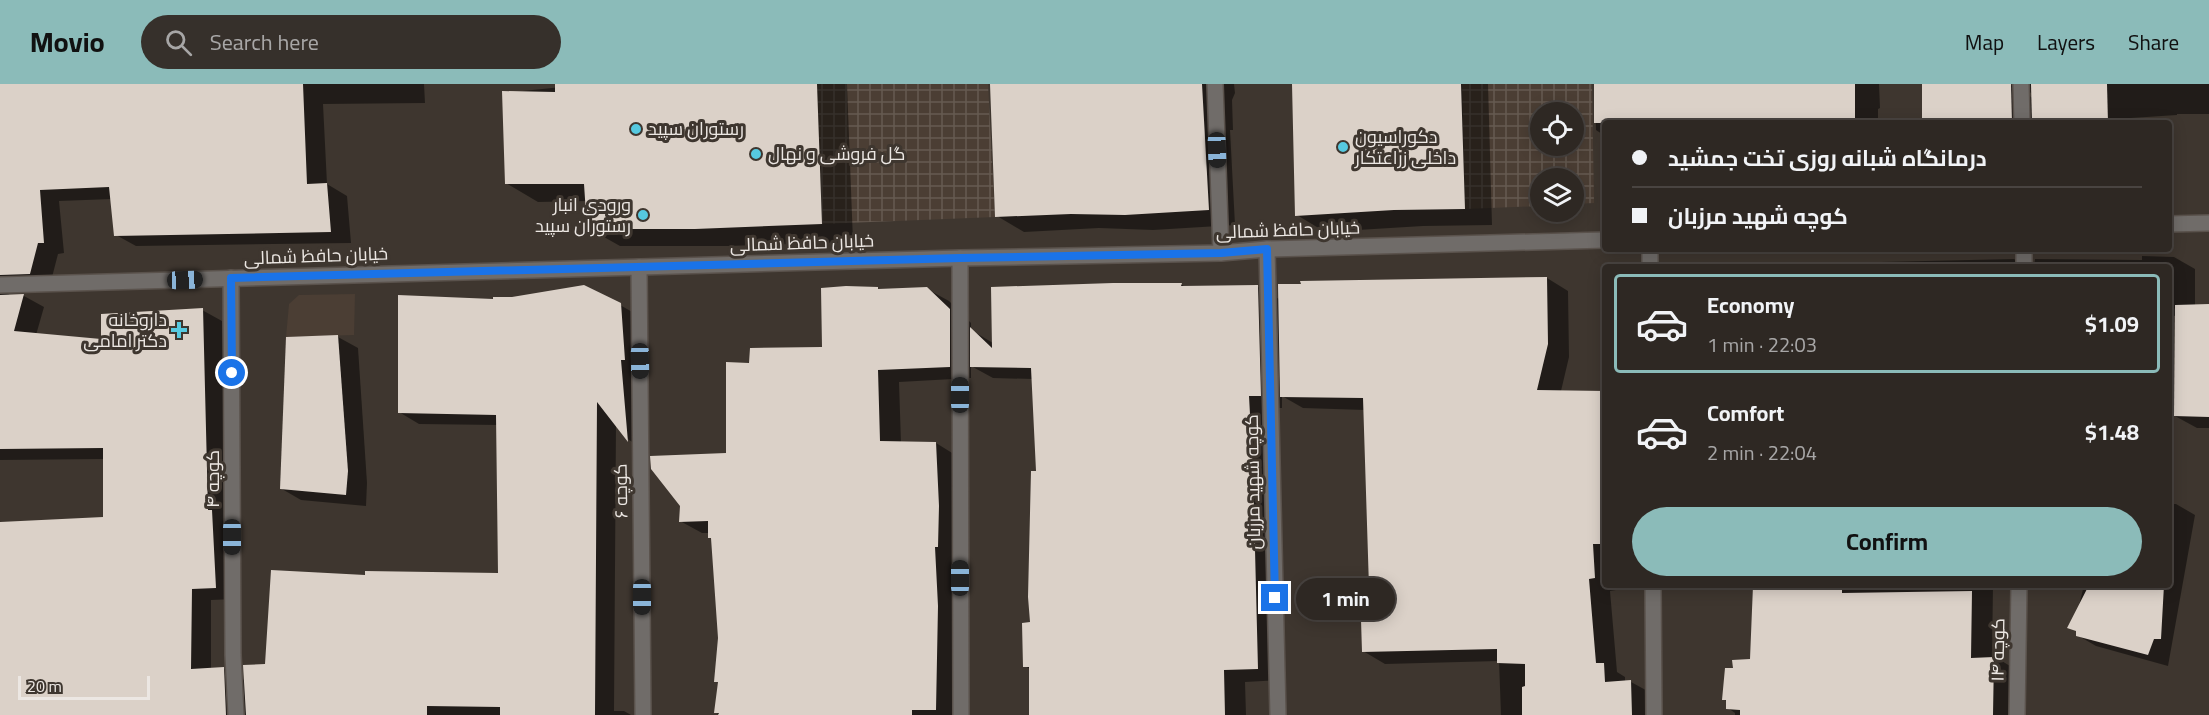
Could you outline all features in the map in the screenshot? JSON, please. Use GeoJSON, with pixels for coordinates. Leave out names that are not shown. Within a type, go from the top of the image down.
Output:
{"type":"FeatureCollection","features":[{"type":"Feature","properties":{"kind":"street"},"geometry":{"type":"LineString","coordinates":[[1215,84],[1221,253]]}},
{"type":"Feature","properties":{"kind":"street"},"geometry":{"type":"LineString","coordinates":[[2021,84],[2022,120]]}},
{"type":"Feature","properties":{"kind":"street"},"geometry":{"type":"LineString","coordinates":[[2172,224],[2209,222]]}},
{"type":"Feature","properties":{"kind":"street","name":"خیابان حافظ شمالی"},"geometry":{"type":"LineString","coordinates":[[0,285],[960,258],[1221,253],[1267,249],[1602,240]]}},
{"type":"Feature","properties":{"kind":"street","name":"کوچه شهید مرزبان"},"geometry":{"type":"LineString","coordinates":[[1267,249],[1278,715]]}},
{"type":"Feature","properties":{"kind":"street"},"geometry":{"type":"LineString","coordinates":[[960,258],[961,715]]}},
{"type":"Feature","properties":{"kind":"street","name":"کوچه ۶"},"geometry":{"type":"LineString","coordinates":[[639,267],[643,715]]}},
{"type":"Feature","properties":{"kind":"street","name":"کوچه ۴"},"geometry":{"type":"LineString","coordinates":[[231,278],[232,644],[236,715]]}},
{"type":"Feature","properties":{"kind":"street"},"geometry":{"type":"LineString","coordinates":[[1653,588],[1654,715]]}},
{"type":"Feature","properties":{"kind":"street","name":"کوچه ۱۴"},"geometry":{"type":"LineString","coordinates":[[2017,715],[2019,588]]}},
{"type":"Feature","properties":{"kind":"shaded area"},"geometry":{"type":"Polygon","coordinates":[[[817,84],[988,84],[995,217],[822,224],[817,84]]]}},
{"type":"Feature","properties":{"kind":"shaded area"},"geometry":{"type":"Polygon","coordinates":[[[1462,84],[1592,84],[1594,203],[1584,204],[1584,168],[1530,168],[1530,206],[1465,209],[1462,84]]]}},
{"type":"Feature","properties":{"kind":"shaded area"},"geometry":{"type":"Polygon","coordinates":[[[355,294],[354,335],[286,337],[289,304],[299,295],[355,294]]]}},
{"type":"Feature","properties":{"kind":"building"},"geometry":{"type":"Polygon","coordinates":[[[0,84],[303,84],[307,184],[327,183],[331,232],[114,236],[109,187],[40,190],[44,243],[38,243],[30,274],[0,275],[0,84]]]}},
{"type":"Feature","properties":{"kind":"building"},"geometry":{"type":"Polygon","coordinates":[[[555,84],[817,84],[822,224],[695,229],[587,229],[584,184],[505,184],[502,91],[555,92],[555,84]]]}},
{"type":"Feature","properties":{"kind":"building"},"geometry":{"type":"Polygon","coordinates":[[[990,84],[1202,84],[1209,210],[1125,215],[1071,214],[995,217],[990,84]]]}},
{"type":"Feature","properties":{"kind":"building"},"geometry":{"type":"Polygon","coordinates":[[[1292,84],[1461,84],[1465,209],[1394,210],[1295,216],[1292,84]]]}},
{"type":"Feature","properties":{"kind":"building"},"geometry":{"type":"Polygon","coordinates":[[[1594,84],[1855,84],[1855,120],[1602,120],[1602,123],[1594,123],[1594,84]]]}},
{"type":"Feature","properties":{"kind":"building"},"geometry":{"type":"Polygon","coordinates":[[[1922,84],[2011,84],[2012,120],[1922,120],[1922,84]]]}},
{"type":"Feature","properties":{"kind":"building"},"geometry":{"type":"Polygon","coordinates":[[[2031,84],[2107,84],[2108,120],[2032,120],[2031,84]]]}},
{"type":"Feature","properties":{"kind":"building"},"geometry":{"type":"Polygon","coordinates":[[[1547,277],[1548,344],[1537,390],[1602,391],[1602,544],[1593,544],[1595,578],[1589,579],[1596,663],[1604,663],[1605,682],[1631,680],[1632,715],[1522,715],[1525,664],[1497,663],[1497,649],[1362,652],[1360,587],[1369,587],[1363,398],[1280,397],[1278,284],[1301,284],[1300,281],[1547,277]]]}},
{"type":"Feature","properties":{"kind":"building"},"geometry":{"type":"Polygon","coordinates":[[[1182,283],[1181,286],[1258,285],[1261,396],[1249,396],[1258,669],[1224,670],[1225,715],[1029,715],[1029,667],[1023,667],[1022,623],[1030,622],[1028,597],[1031,471],[1036,471],[1031,368],[970,367],[970,327],[992,348],[991,287],[1182,283]]]}},
{"type":"Feature","properties":{"kind":"building"},"geometry":{"type":"Polygon","coordinates":[[[584,285],[621,303],[625,360],[621,360],[628,442],[597,402],[595,715],[500,715],[500,707],[427,706],[427,715],[246,715],[243,665],[265,664],[271,570],[365,575],[365,571],[498,573],[496,415],[398,413],[398,295],[493,299],[493,297],[512,297],[584,285]]]}},
{"type":"Feature","properties":{"kind":"building"},"geometry":{"type":"Polygon","coordinates":[[[878,287],[878,289],[927,287],[950,309],[950,367],[878,370],[880,441],[936,442],[939,506],[938,547],[935,547],[938,606],[936,710],[912,710],[912,715],[718,715],[719,713],[714,713],[718,682],[714,682],[718,638],[708,521],[679,522],[680,506],[651,469],[650,456],[726,453],[726,362],[749,363],[750,348],[822,347],[821,288],[878,287]]]}},
{"type":"Feature","properties":{"kind":"building"},"geometry":{"type":"Polygon","coordinates":[[[24,294],[14,331],[101,339],[101,314],[203,308],[208,510],[212,510],[216,588],[192,589],[191,669],[224,667],[226,715],[0,715],[0,522],[103,517],[103,448],[0,449],[0,295],[24,294]]]}},
{"type":"Feature","properties":{"kind":"building"},"geometry":{"type":"Polygon","coordinates":[[[2209,304],[2209,417],[2174,416],[2175,305],[2209,304]]]}},
{"type":"Feature","properties":{"kind":"building"},"geometry":{"type":"Polygon","coordinates":[[[338,335],[348,471],[346,495],[280,489],[286,337],[338,335]]]}},
{"type":"Feature","properties":{"kind":"building"},"geometry":{"type":"Polygon","coordinates":[[[1753,588],[1842,588],[1842,593],[1972,591],[1971,658],[1994,657],[1993,715],[1740,715],[1740,710],[1726,709],[1726,700],[1722,700],[1725,668],[1733,668],[1732,660],[1750,659],[1753,588]]]}},
{"type":"Feature","properties":{"kind":"building"},"geometry":{"type":"Polygon","coordinates":[[[2087,588],[2164,588],[2161,639],[2154,639],[2148,655],[2076,636],[2076,631],[2067,628],[2087,588]]]}},
{"type":"Feature","properties":{"kind":"place","name":"رستوران سپید"},"geometry":{"type":"Point","coordinates":[636,129]}},
{"type":"Feature","properties":{"kind":"place","name":"دکوراسیون داخلی زراعتکار"},"geometry":{"type":"Point","coordinates":[1343,147]}},
{"type":"Feature","properties":{"kind":"place","name":"گل فروشی و نهال"},"geometry":{"type":"Point","coordinates":[756,154]}},
{"type":"Feature","properties":{"kind":"place","name":"ورودی انبار رستوران سپید"},"geometry":{"type":"Point","coordinates":[643,215]}},
{"type":"Feature","properties":{"kind":"place","name":"داروخانه دکتر امامی"},"geometry":{"type":"Point","coordinates":[179,330]}},
{"type":"Feature","properties":{"kind":"route"},"geometry":{"type":"LineString","coordinates":[[232,373],[231,278],[1221,253],[1267,249],[1275,598]]}}]}
